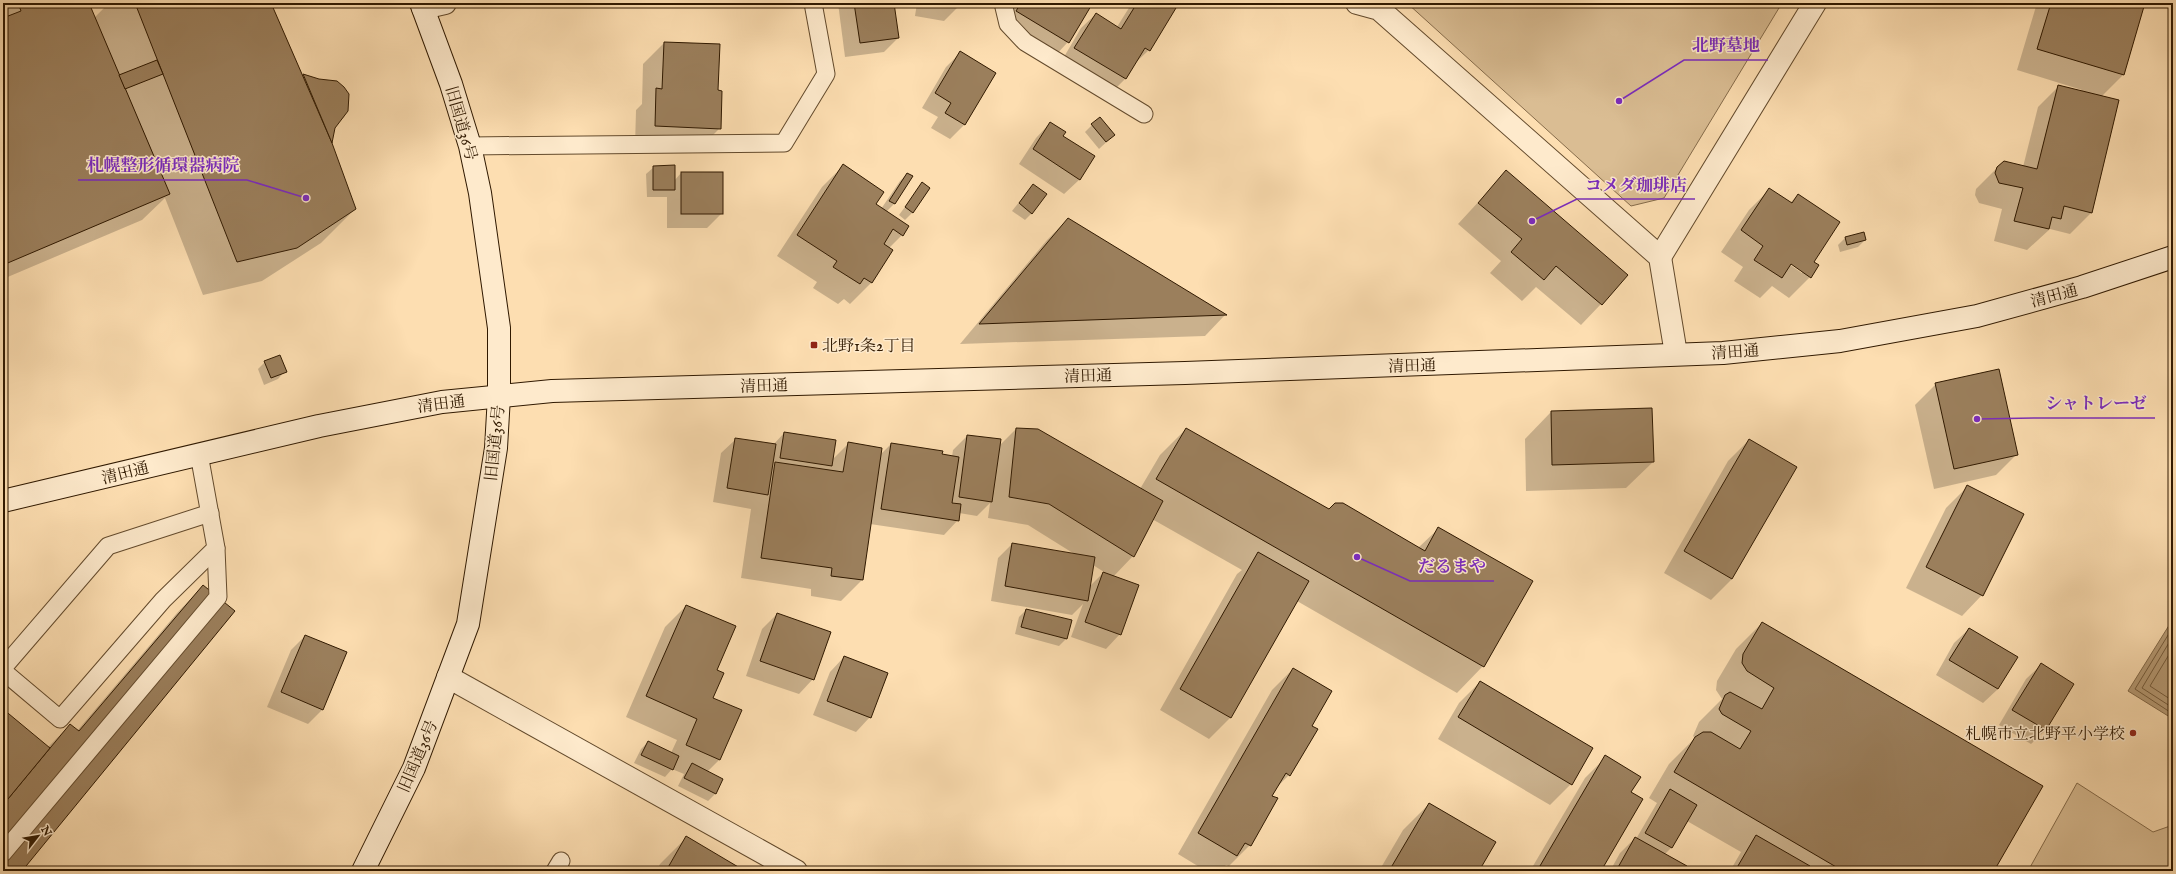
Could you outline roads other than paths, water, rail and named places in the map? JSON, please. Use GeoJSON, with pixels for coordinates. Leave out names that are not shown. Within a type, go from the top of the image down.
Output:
{"type":"FeatureCollection","features":[{"type":"Feature","properties":{"kind":"street"},"geometry":{"type":"LineString","coordinates":[[422,5],[445,3]]}},
{"type":"Feature","properties":{"kind":"street"},"geometry":{"type":"LineString","coordinates":[[1357,3],[1379,10],[1660,257],[1676,354]]}},
{"type":"Feature","properties":{"kind":"street"},"geometry":{"type":"LineString","coordinates":[[1660,257],[1815,3]]}},
{"type":"Feature","properties":{"kind":"street","name":"旧国道36号"},"geometry":{"type":"LineString","coordinates":[[363,871],[414,768],[468,624],[496,448],[499,396],[499,328],[480,193],[470,146],[451,84],[422,5]]}},
{"type":"Feature","properties":{"kind":"street","name":"清田通"},"geometry":{"type":"LineString","coordinates":[[3,501],[319,426],[421,405],[499,396],[552,391],[1185,373],[1723,353],[1840,341],[1914,329],[1977,316],[2075,289],[2173,257]]}},
{"type":"Feature","properties":{"kind":"street"},"geometry":{"type":"LineString","coordinates":[[448,677],[796,871]]}},
{"type":"Feature","properties":{"kind":"lane"},"geometry":{"type":"LineString","coordinates":[[470,146],[784,143],[826,74],[813,3]]}},
{"type":"Feature","properties":{"kind":"lane"},"geometry":{"type":"LineString","coordinates":[[1003,3],[1008,24],[1025,42],[1144,114]]}},
{"type":"Feature","properties":{"kind":"lane"},"geometry":{"type":"LineString","coordinates":[[3,853],[218,597],[216,548],[199,454]]}},
{"type":"Feature","properties":{"kind":"lane"},"geometry":{"type":"LineString","coordinates":[[210,513],[108,546],[3,670],[60,719],[163,600],[216,548]]}},
{"type":"Feature","properties":{"kind":"water"},"geometry":{"type":"Polygon","coordinates":[[[2173,619],[2173,719],[2128,691],[2173,619]]]}},
{"type":"Feature","properties":{"kind":"place","name":"北野墓地"},"geometry":{"type":"Point","coordinates":[1619,101]}},
{"type":"Feature","properties":{"kind":"place","name":"札幌整形循環器病院"},"geometry":{"type":"Point","coordinates":[306,198]}},
{"type":"Feature","properties":{"kind":"place","name":"コメダ珈琲店"},"geometry":{"type":"Point","coordinates":[1532,221]}},
{"type":"Feature","properties":{"kind":"place","name":"北野1条2丁目"},"geometry":{"type":"Point","coordinates":[814,345]}},
{"type":"Feature","properties":{"kind":"place","name":"シャトレーゼ"},"geometry":{"type":"Point","coordinates":[1977,419]}},
{"type":"Feature","properties":{"kind":"place","name":"だるまや"},"geometry":{"type":"Point","coordinates":[1357,557]}},
{"type":"Feature","properties":{"kind":"place","name":"札幌市立北野平小学校"},"geometry":{"type":"Point","coordinates":[2133,733]}}]}
